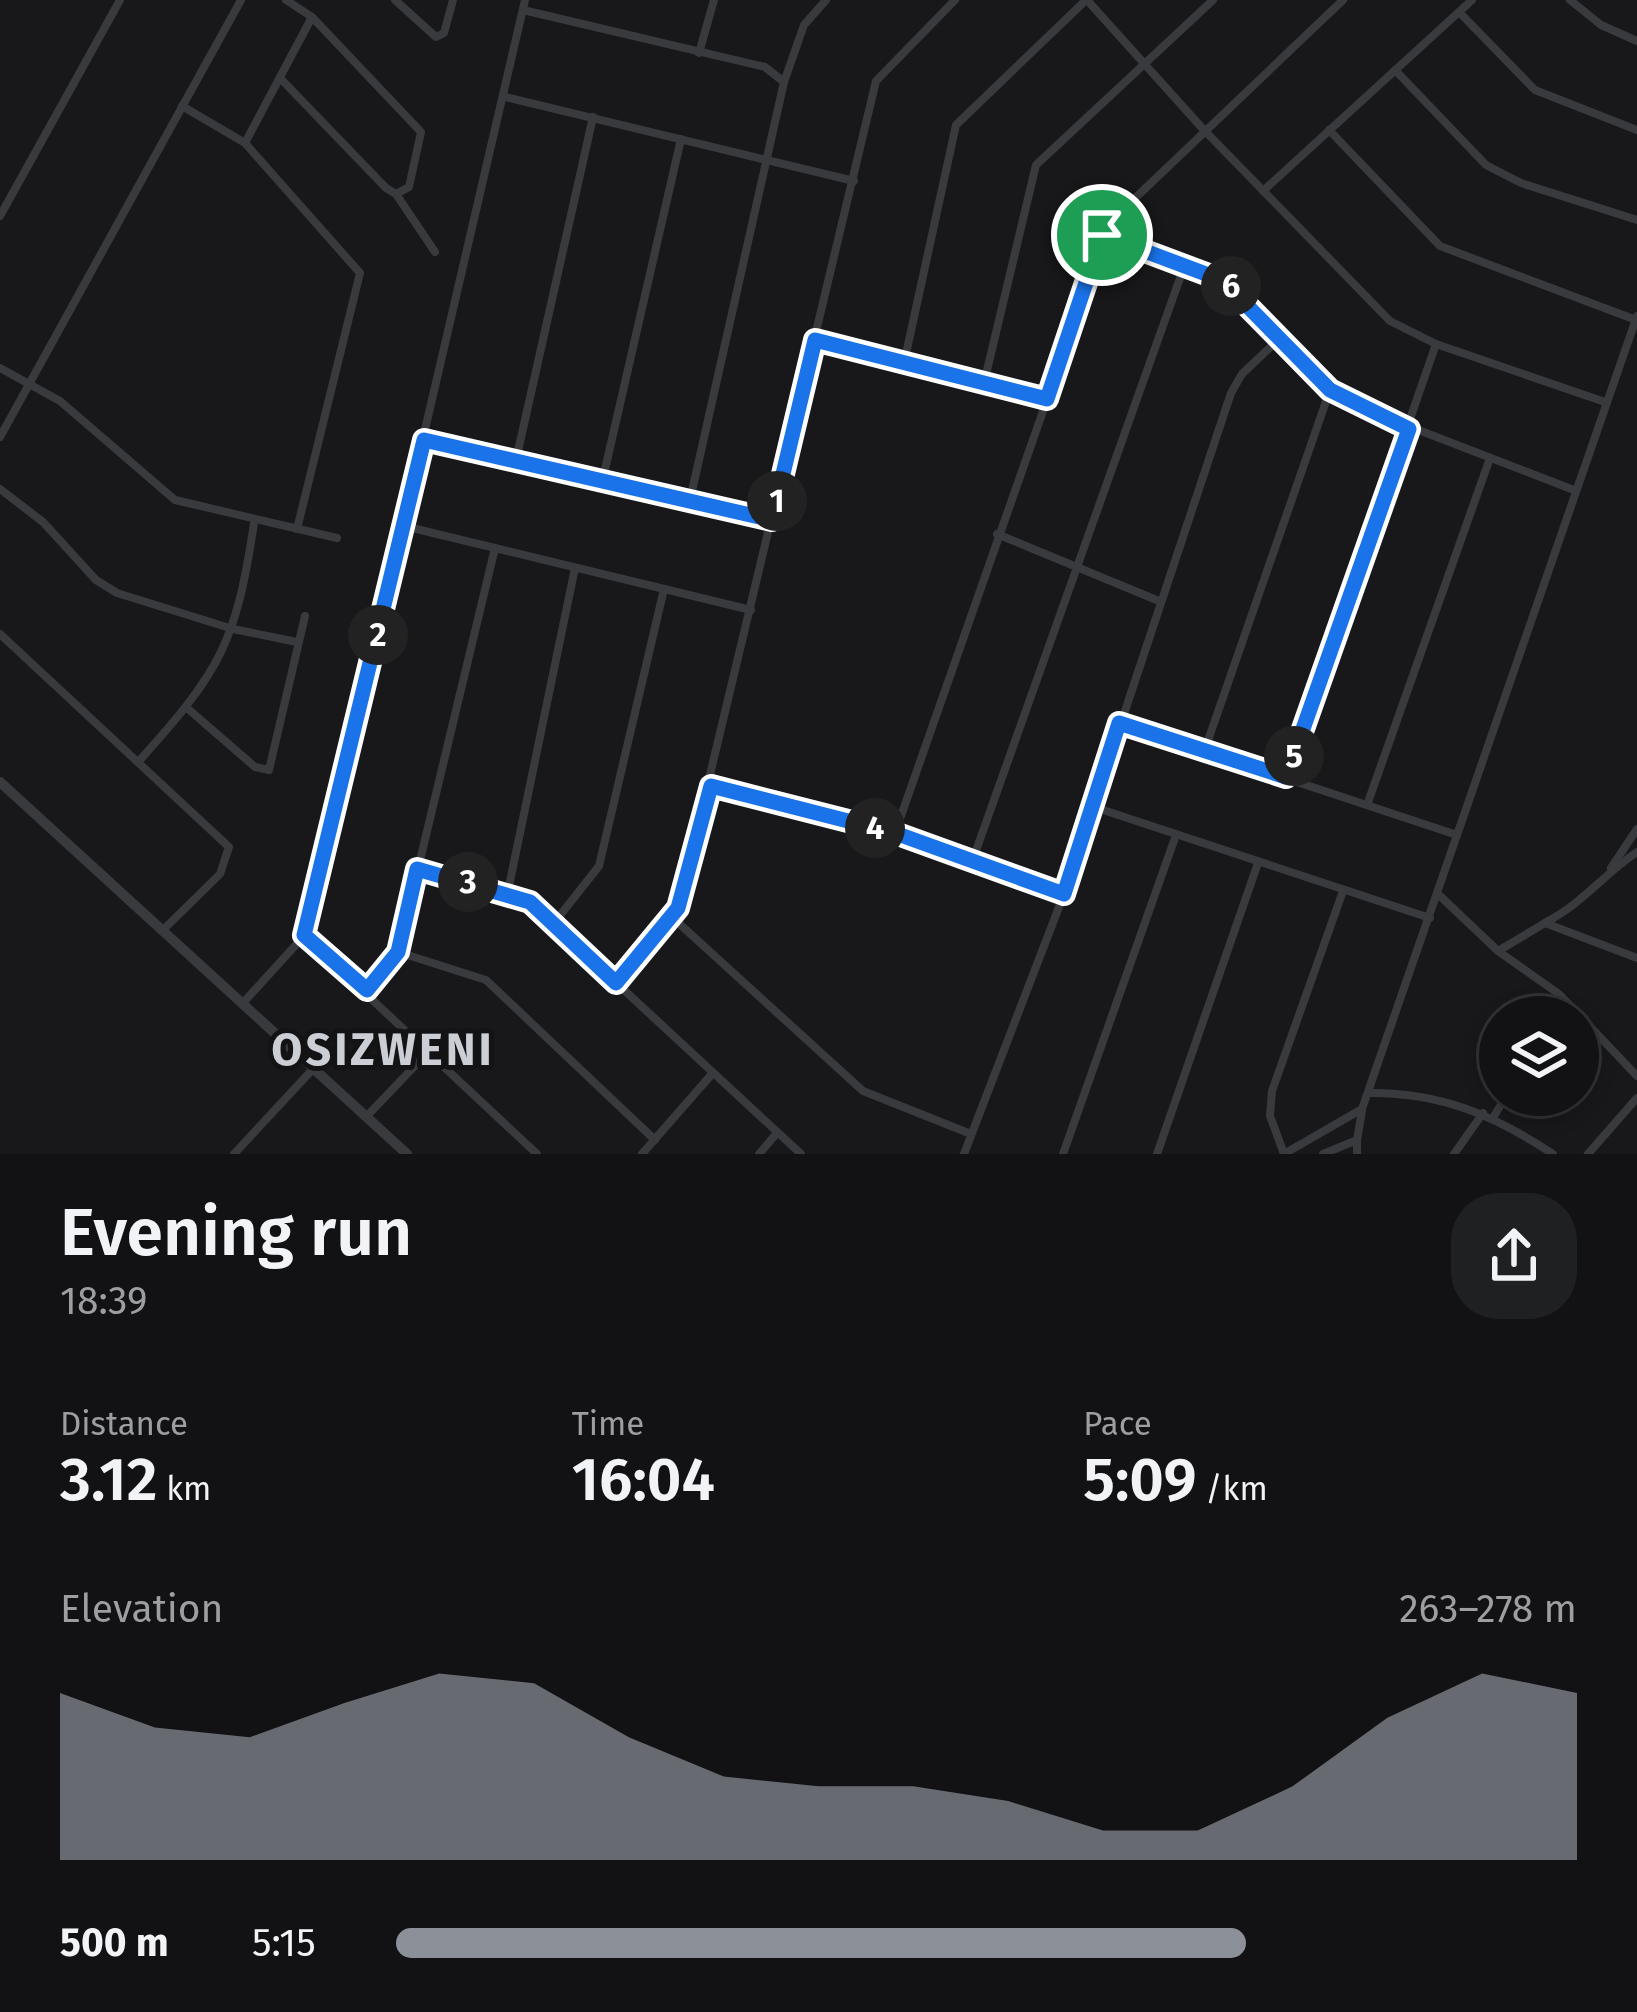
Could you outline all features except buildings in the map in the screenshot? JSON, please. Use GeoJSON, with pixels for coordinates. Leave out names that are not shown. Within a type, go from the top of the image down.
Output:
{"type":"FeatureCollection","features":[{"type":"Feature","properties":{"kind":"street"},"geometry":{"type":"LineString","coordinates":[[0,215],[120,0]]}},
{"type":"Feature","properties":{"kind":"street"},"geometry":{"type":"LineString","coordinates":[[0,437],[242,0]]}},
{"type":"Feature","properties":{"kind":"street"},"geometry":{"type":"LineString","coordinates":[[286,0],[312,17],[421,131],[409,187],[395,194]]}},
{"type":"Feature","properties":{"kind":"street"},"geometry":{"type":"LineString","coordinates":[[394,0],[436,38],[444,33],[453,0]]}},
{"type":"Feature","properties":{"kind":"street"},"geometry":{"type":"LineString","coordinates":[[699,53],[715,0]]}},
{"type":"Feature","properties":{"kind":"street"},"geometry":{"type":"LineString","coordinates":[[690,500],[790,58],[804,25],[826,0]]}},
{"type":"Feature","properties":{"kind":"street"},"geometry":{"type":"LineString","coordinates":[[616,983],[673,918],[711,786],[876,81],[955,0]]}},
{"type":"Feature","properties":{"kind":"street"},"geometry":{"type":"LineString","coordinates":[[904,363],[956,125],[1086,0],[1202,129],[1374,307],[1436,344],[1605,402]]}},
{"type":"Feature","properties":{"kind":"street"},"geometry":{"type":"LineString","coordinates":[[984,383],[1036,165],[1213,0]]}},
{"type":"Feature","properties":{"kind":"street"},"geometry":{"type":"LineString","coordinates":[[895,833],[1102,235],[1130,199],[1343,0]]}},
{"type":"Feature","properties":{"kind":"street"},"geometry":{"type":"LineString","coordinates":[[1263,191],[1472,0]]}},
{"type":"Feature","properties":{"kind":"street"},"geometry":{"type":"LineString","coordinates":[[1570,0],[1601,25],[1637,41]]}},
{"type":"Feature","properties":{"kind":"street"},"geometry":{"type":"LineString","coordinates":[[242,1005],[304,935],[524,5],[765,67],[784,82]]}},
{"type":"Feature","properties":{"kind":"street"},"geometry":{"type":"LineString","coordinates":[[1459,12],[1535,90],[1637,130]]}},
{"type":"Feature","properties":{"kind":"street"},"geometry":{"type":"LineString","coordinates":[[245,143],[312,17]]}},
{"type":"Feature","properties":{"kind":"street"},"geometry":{"type":"LineString","coordinates":[[765,67],[790,58]]}},
{"type":"Feature","properties":{"kind":"street"},"geometry":{"type":"LineString","coordinates":[[1395,70],[1486,165],[1533,188],[1637,220]]}},
{"type":"Feature","properties":{"kind":"street"},"geometry":{"type":"LineString","coordinates":[[281,79],[395,194],[435,252]]}},
{"type":"Feature","properties":{"kind":"street"},"geometry":{"type":"LineString","coordinates":[[505,98],[854,181]]}},
{"type":"Feature","properties":{"kind":"street"},"geometry":{"type":"LineString","coordinates":[[182,106],[245,143],[360,274],[297,529]]}},
{"type":"Feature","properties":{"kind":"street"},"geometry":{"type":"LineString","coordinates":[[516,460],[592,117]]}},
{"type":"Feature","properties":{"kind":"street"},"geometry":{"type":"LineString","coordinates":[[1329,130],[1440,246],[1636,318],[1362,1109],[1357,1154]]}},
{"type":"Feature","properties":{"kind":"street"},"geometry":{"type":"LineString","coordinates":[[603,478],[681,139]]}},
{"type":"Feature","properties":{"kind":"street"},"geometry":{"type":"LineString","coordinates":[[1102,235],[1185,264],[1238,291],[1330,390],[1409,429],[1574,490]]}},
{"type":"Feature","properties":{"kind":"street"},"geometry":{"type":"LineString","coordinates":[[973,859],[1185,264]]}},
{"type":"Feature","properties":{"kind":"street"},"geometry":{"type":"LineString","coordinates":[[964,1154],[1064,894],[1235,383],[1282,337]]}},
{"type":"Feature","properties":{"kind":"street"},"geometry":{"type":"LineString","coordinates":[[815,340],[1047,399]]}},
{"type":"Feature","properties":{"kind":"street"},"geometry":{"type":"LineString","coordinates":[[1286,777],[1436,344]]}},
{"type":"Feature","properties":{"kind":"street"},"geometry":{"type":"LineString","coordinates":[[0,368],[77,414],[164,494],[188,507],[337,538]]}},
{"type":"Feature","properties":{"kind":"street"},"geometry":{"type":"LineString","coordinates":[[1204,752],[1330,390]]}},
{"type":"Feature","properties":{"kind":"street"},"geometry":{"type":"LineString","coordinates":[[424,440],[772,520]]}},
{"type":"Feature","properties":{"kind":"street"},"geometry":{"type":"LineString","coordinates":[[1367,805],[1490,458]]}},
{"type":"Feature","properties":{"kind":"street"},"geometry":{"type":"LineString","coordinates":[[0,489],[43,522],[96,580],[117,593],[233,629],[297,642]]}},
{"type":"Feature","properties":{"kind":"street"},"geometry":{"type":"LineString","coordinates":[[140,761],[212,677],[233,629],[254,523]]}},
{"type":"Feature","properties":{"kind":"street"},"geometry":{"type":"LineString","coordinates":[[404,526],[751,610]]}},
{"type":"Feature","properties":{"kind":"street"},"geometry":{"type":"LineString","coordinates":[[997,534],[1159,602]]}},
{"type":"Feature","properties":{"kind":"street"},"geometry":{"type":"LineString","coordinates":[[367,990],[398,952],[495,548]]}},
{"type":"Feature","properties":{"kind":"street"},"geometry":{"type":"LineString","coordinates":[[508,891],[575,568]]}},
{"type":"Feature","properties":{"kind":"street"},"geometry":{"type":"LineString","coordinates":[[554,923],[599,866],[664,589]]}},
{"type":"Feature","properties":{"kind":"street"},"geometry":{"type":"LineString","coordinates":[[188,707],[266,771],[275,761],[304,616]]}},
{"type":"Feature","properties":{"kind":"street"},"geometry":{"type":"LineString","coordinates":[[0,634],[229,847],[220,874],[163,930]]}},
{"type":"Feature","properties":{"kind":"street"},"geometry":{"type":"LineString","coordinates":[[1119,723],[1457,835]]}},
{"type":"Feature","properties":{"kind":"street"},"geometry":{"type":"LineString","coordinates":[[0,782],[406,1154]]}},
{"type":"Feature","properties":{"kind":"street"},"geometry":{"type":"LineString","coordinates":[[711,786],[895,833],[1064,894]]}},
{"type":"Feature","properties":{"kind":"street"},"geometry":{"type":"LineString","coordinates":[[1091,806],[1430,918]]}},
{"type":"Feature","properties":{"kind":"street"},"geometry":{"type":"LineString","coordinates":[[1498,951],[1576,905],[1611,869],[1637,829]]}},
{"type":"Feature","properties":{"kind":"street"},"geometry":{"type":"LineString","coordinates":[[1063,1154],[1176,835]]}},
{"type":"Feature","properties":{"kind":"street"},"geometry":{"type":"LineString","coordinates":[[1611,869],[1637,852]]}},
{"type":"Feature","properties":{"kind":"street"},"geometry":{"type":"LineString","coordinates":[[1157,1154],[1258,862]]}},
{"type":"Feature","properties":{"kind":"street"},"geometry":{"type":"LineString","coordinates":[[417,869],[508,891],[554,923],[801,1154]]}},
{"type":"Feature","properties":{"kind":"street"},"geometry":{"type":"LineString","coordinates":[[1342,891],[1272,1091],[1270,1116],[1284,1154],[1362,1109]]}},
{"type":"Feature","properties":{"kind":"street"},"geometry":{"type":"LineString","coordinates":[[1438,894],[1498,951],[1559,994],[1637,1076]]}},
{"type":"Feature","properties":{"kind":"street"},"geometry":{"type":"LineString","coordinates":[[673,918],[863,1091],[971,1134]]}},
{"type":"Feature","properties":{"kind":"street"},"geometry":{"type":"LineString","coordinates":[[1545,923],[1575,930],[1637,958]]}},
{"type":"Feature","properties":{"kind":"street"},"geometry":{"type":"LineString","coordinates":[[304,935],[537,1154]]}},
{"type":"Feature","properties":{"kind":"street"},"geometry":{"type":"LineString","coordinates":[[398,952],[486,980],[655,1140]]}},
{"type":"Feature","properties":{"kind":"street"},"geometry":{"type":"LineString","coordinates":[[366,1117],[430,1050]]}},
{"type":"Feature","properties":{"kind":"street"},"geometry":{"type":"LineString","coordinates":[[234,1154],[314,1068]]}},
{"type":"Feature","properties":{"kind":"street"},"geometry":{"type":"LineString","coordinates":[[642,1154],[712,1073]]}},
{"type":"Feature","properties":{"kind":"street"},"geometry":{"type":"LineString","coordinates":[[1368,1093],[1420,1095],[1479,1112]]}},
{"type":"Feature","properties":{"kind":"street"},"geometry":{"type":"LineString","coordinates":[[1588,1154],[1609,1123],[1637,1098]]}},
{"type":"Feature","properties":{"kind":"street"},"geometry":{"type":"LineString","coordinates":[[1454,1154],[1481,1116]]}},
{"type":"Feature","properties":{"kind":"street"},"geometry":{"type":"LineString","coordinates":[[1496,1116],[1553,1154]]}},
{"type":"Feature","properties":{"kind":"street"},"geometry":{"type":"LineString","coordinates":[[759,1154],[777,1133]]}},
{"type":"Feature","properties":{"kind":"street"},"geometry":{"type":"LineString","coordinates":[[1323,1154],[1357,1140]]}},
{"type":"Feature","properties":{"kind":"district","name":"OSIZWENI"},"geometry":{"type":"Point","coordinates":[383,1050]}},
{"type":"Feature","properties":{"kind":"route"},"geometry":{"type":"LineString","coordinates":[[1102,235],[1222,280],[1238,291],[1330,390],[1409,429],[1286,777],[1119,723],[1064,894],[895,833],[711,786],[678,908],[616,983],[530,902],[508,891],[417,869],[398,952],[367,990],[304,935],[424,440],[772,520],[815,340],[1047,399],[1102,235]]}}]}
